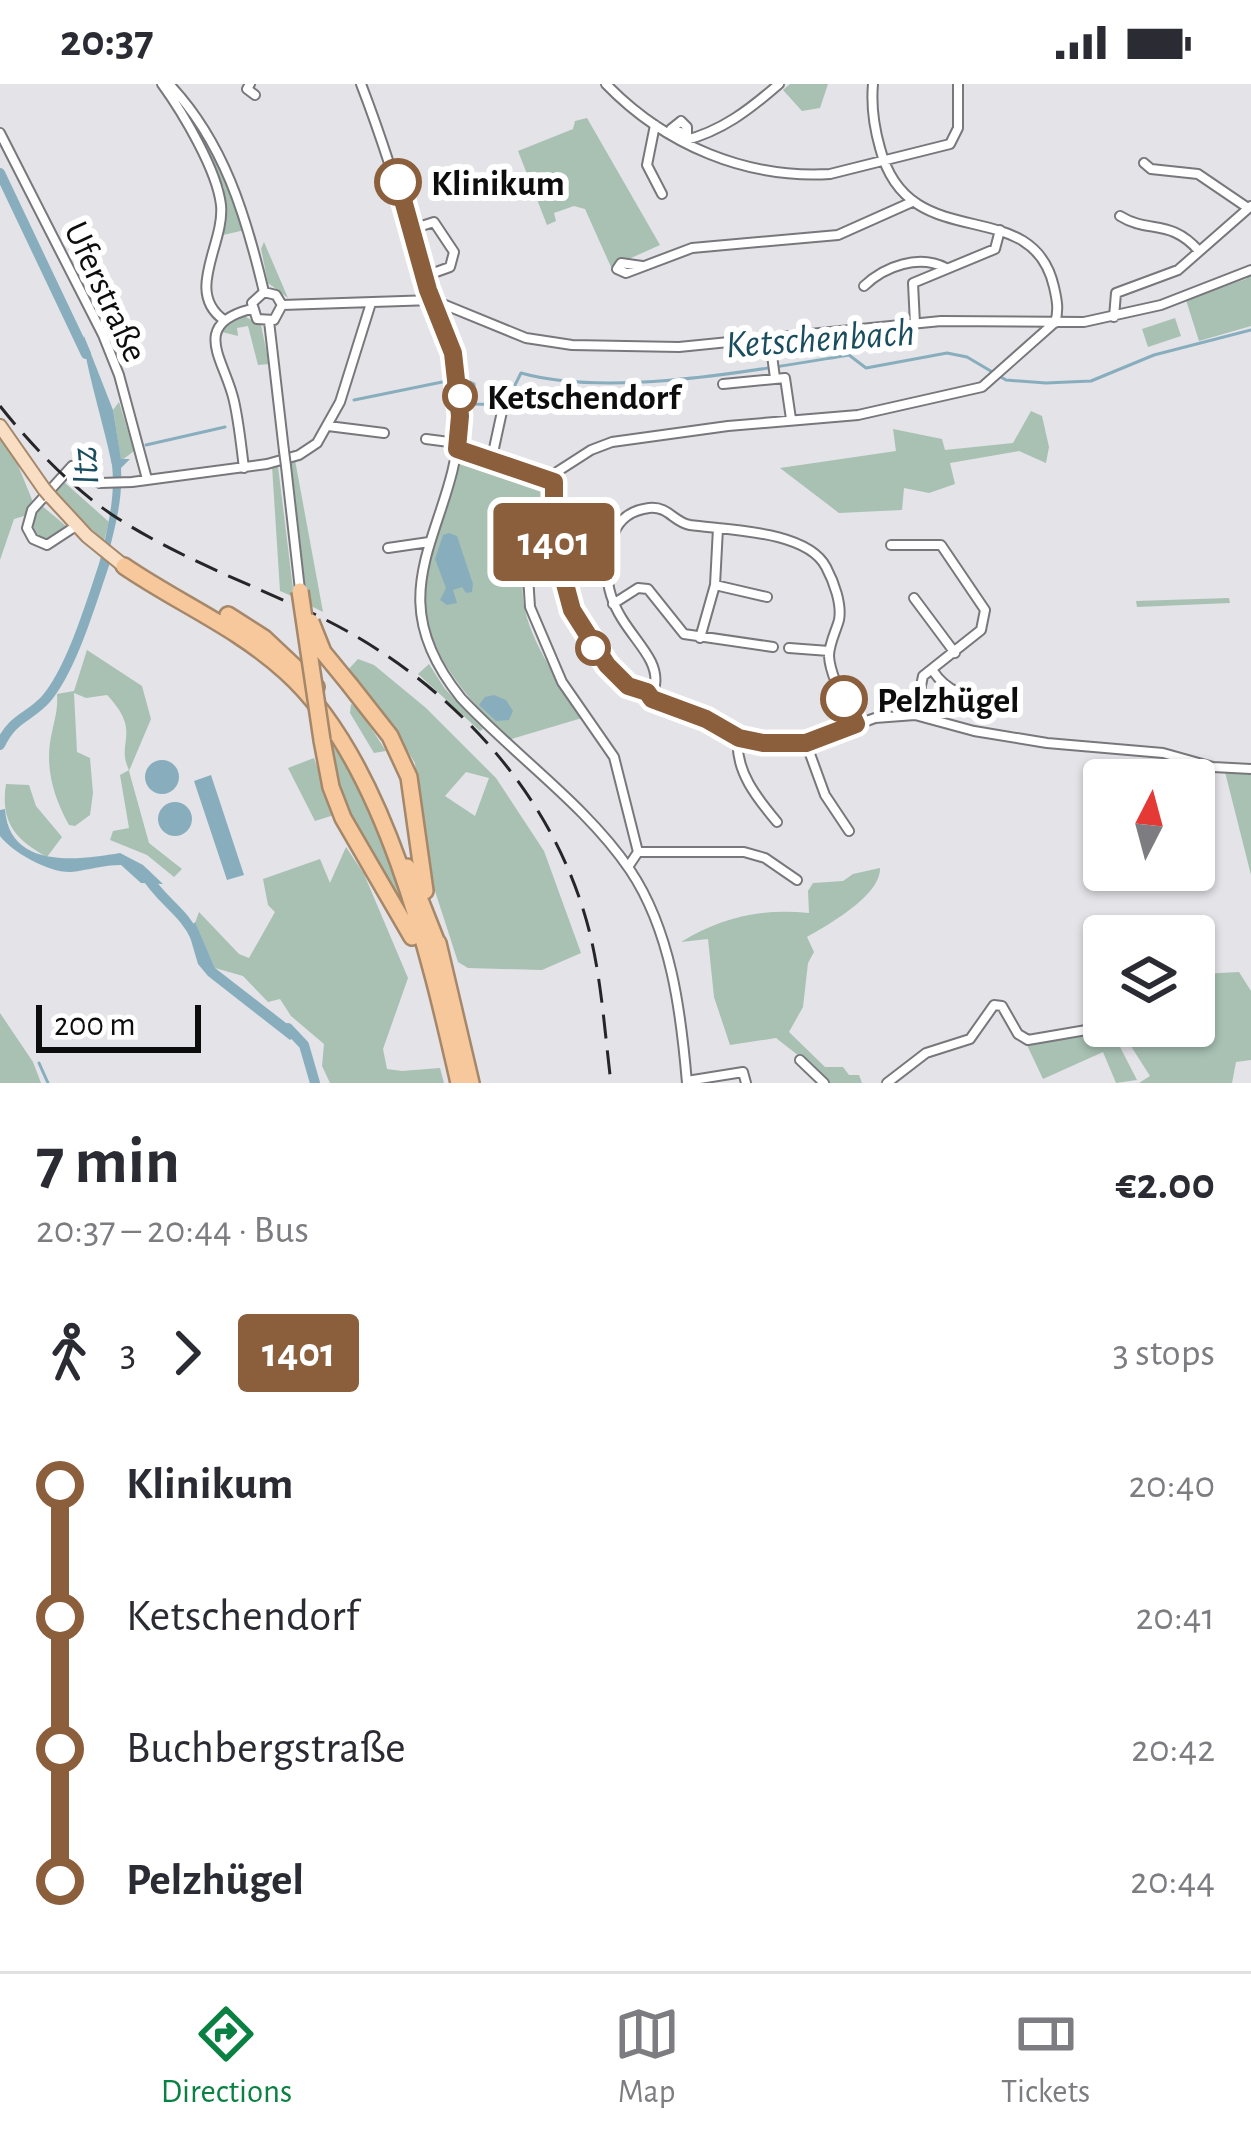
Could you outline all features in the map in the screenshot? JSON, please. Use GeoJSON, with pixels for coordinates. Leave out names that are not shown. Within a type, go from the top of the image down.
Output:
{"type":"FeatureCollection","features":[{"type":"Feature","properties":{"kind":"highway"},"geometry":{"type":"LineString","coordinates":[[124,566],[248,627],[324,696],[351,736],[386,809],[439,948]]}},
{"type":"Feature","properties":{"kind":"highway"},"geometry":{"type":"LineString","coordinates":[[124,566],[248,641],[294,679],[325,715],[357,767],[377,813],[436,988],[459,1083]]}},
{"type":"Feature","properties":{"kind":"highway"},"geometry":{"type":"LineString","coordinates":[[300,591],[323,652],[390,736],[409,777],[422,878],[472,1083]]}},
{"type":"Feature","properties":{"kind":"highway"},"geometry":{"type":"LineString","coordinates":[[300,591],[331,787],[343,818],[403,920],[436,988]]}},
{"type":"Feature","properties":{"kind":"main road"},"geometry":{"type":"LineString","coordinates":[[0,426],[47,492],[82,531],[124,566]]}},
{"type":"Feature","properties":{"kind":"street"},"geometry":{"type":"LineString","coordinates":[[166,84],[216,185],[221,224],[205,290],[212,310],[224,320]]}},
{"type":"Feature","properties":{"kind":"street"},"geometry":{"type":"LineString","coordinates":[[166,84],[200,124],[229,174],[264,292]]}},
{"type":"Feature","properties":{"kind":"street"},"geometry":{"type":"LineString","coordinates":[[250,84],[248,89],[255,95]]}},
{"type":"Feature","properties":{"kind":"street"},"geometry":{"type":"LineString","coordinates":[[361,84],[458,379],[457,446],[420,584],[420,614],[428,641],[446,678],[471,709],[602,835],[628,867],[661,938],[680,1020],[687,1082],[743,1072],[746,1083]]}},
{"type":"Feature","properties":{"kind":"street"},"geometry":{"type":"LineString","coordinates":[[606,84],[655,125],[701,151],[744,167],[791,175],[830,174],[952,142],[958,128],[958,84]]}},
{"type":"Feature","properties":{"kind":"street"},"geometry":{"type":"LineString","coordinates":[[682,141],[736,119],[779,84]]}},
{"type":"Feature","properties":{"kind":"street"},"geometry":{"type":"LineString","coordinates":[[426,439],[549,477],[613,442],[884,410],[965,392],[997,376],[1054,323],[1058,303],[1048,267],[1020,237],[942,218],[912,202],[884,162],[872,112],[873,84]]}},
{"type":"Feature","properties":{"kind":"street"},"geometry":{"type":"LineString","coordinates":[[655,125],[647,165],[662,194]]}},
{"type":"Feature","properties":{"kind":"street","name":"Uferstraße"},"geometry":{"type":"LineString","coordinates":[[0,133],[103,335],[119,375],[147,479]]}},
{"type":"Feature","properties":{"kind":"street"},"geometry":{"type":"LineString","coordinates":[[701,151],[704,135]]}},
{"type":"Feature","properties":{"kind":"street"},"geometry":{"type":"LineString","coordinates":[[1114,317],[1116,293],[1178,270],[1249,207],[1198,174],[1150,169],[1144,163]]}},
{"type":"Feature","properties":{"kind":"street"},"geometry":{"type":"LineString","coordinates":[[642,266],[692,248],[838,235],[912,202]]}},
{"type":"Feature","properties":{"kind":"street"},"geometry":{"type":"LineString","coordinates":[[1120,216],[1133,224],[1168,227],[1199,251]]}},
{"type":"Feature","properties":{"kind":"street"},"geometry":{"type":"LineString","coordinates":[[412,229],[434,222],[454,252],[450,267],[425,276]]}},
{"type":"Feature","properties":{"kind":"street"},"geometry":{"type":"LineString","coordinates":[[915,324],[913,283],[995,249],[1000,230]]}},
{"type":"Feature","properties":{"kind":"street"},"geometry":{"type":"LineString","coordinates":[[864,286],[872,278],[914,262],[930,261],[948,269]]}},
{"type":"Feature","properties":{"kind":"street"},"geometry":{"type":"LineString","coordinates":[[281,305],[434,300],[511,333],[559,344],[679,347],[915,324],[1054,323],[1114,317],[1161,305],[1251,270]]}},
{"type":"Feature","properties":{"kind":"street"},"geometry":{"type":"LineString","coordinates":[[264,292],[276,295],[281,305],[278,316],[269,322],[257,319],[251,309],[254,297],[264,292]]}},
{"type":"Feature","properties":{"kind":"street"},"geometry":{"type":"LineString","coordinates":[[82,531],[47,545],[33,539],[27,528],[32,510],[72,466],[106,483],[132,482],[244,468],[299,455],[317,443],[340,402],[370,303]]}},
{"type":"Feature","properties":{"kind":"street"},"geometry":{"type":"LineString","coordinates":[[440,318],[452,306]]}},
{"type":"Feature","properties":{"kind":"street"},"geometry":{"type":"LineString","coordinates":[[244,468],[233,399],[215,352],[224,320],[251,309]]}},
{"type":"Feature","properties":{"kind":"street"},"geometry":{"type":"LineString","coordinates":[[269,322],[300,591]]}},
{"type":"Feature","properties":{"kind":"street"},"geometry":{"type":"LineString","coordinates":[[1025,322],[1034,331],[1032,344]]}},
{"type":"Feature","properties":{"kind":"street"},"geometry":{"type":"LineString","coordinates":[[770,340],[774,371],[787,380],[791,419]]}},
{"type":"Feature","properties":{"kind":"street"},"geometry":{"type":"LineString","coordinates":[[723,384],[774,371]]}},
{"type":"Feature","properties":{"kind":"street"},"geometry":{"type":"LineString","coordinates":[[491,462],[503,406]]}},
{"type":"Feature","properties":{"kind":"street"},"geometry":{"type":"LineString","coordinates":[[328,426],[384,433]]}},
{"type":"Feature","properties":{"kind":"street"},"geometry":{"type":"LineString","coordinates":[[549,477],[557,493],[556,554],[572,610],[607,665],[633,689],[739,738],[806,743],[875,718],[915,715],[1047,743],[1163,754],[1204,766],[1251,769]]}},
{"type":"Feature","properties":{"kind":"street"},"geometry":{"type":"LineString","coordinates":[[549,477],[545,524],[527,593],[556,672],[614,757],[638,852],[628,867]]}},
{"type":"Feature","properties":{"kind":"street"},"geometry":{"type":"LineString","coordinates":[[647,692],[655,685],[656,670],[613,604],[608,569],[613,538],[624,517],[661,508],[682,523],[779,537],[824,562],[840,606],[830,662],[856,724]]}},
{"type":"Feature","properties":{"kind":"street"},"geometry":{"type":"LineString","coordinates":[[700,638],[715,585],[718,528]]}},
{"type":"Feature","properties":{"kind":"street"},"geometry":{"type":"LineString","coordinates":[[388,548],[429,542]]}},
{"type":"Feature","properties":{"kind":"street"},"geometry":{"type":"LineString","coordinates":[[891,545],[940,545],[985,610],[981,630],[920,681],[915,715]]}},
{"type":"Feature","properties":{"kind":"street"},"geometry":{"type":"LineString","coordinates":[[715,585],[767,597]]}},
{"type":"Feature","properties":{"kind":"street"},"geometry":{"type":"LineString","coordinates":[[613,604],[638,588],[648,589],[675,626],[700,638],[773,647]]}},
{"type":"Feature","properties":{"kind":"street"},"geometry":{"type":"LineString","coordinates":[[914,598],[955,653]]}},
{"type":"Feature","properties":{"kind":"street"},"geometry":{"type":"LineString","coordinates":[[789,648],[829,650]]}},
{"type":"Feature","properties":{"kind":"street"},"geometry":{"type":"LineString","coordinates":[[933,670],[940,682],[957,693],[989,701]]}},
{"type":"Feature","properties":{"kind":"street"},"geometry":{"type":"LineString","coordinates":[[739,738],[737,753],[749,784],[777,822]]}},
{"type":"Feature","properties":{"kind":"street"},"geometry":{"type":"LineString","coordinates":[[806,743],[825,795],[849,831]]}},
{"type":"Feature","properties":{"kind":"street"},"geometry":{"type":"LineString","coordinates":[[638,852],[745,852],[765,858],[797,880]]}},
{"type":"Feature","properties":{"kind":"street"},"geometry":{"type":"LineString","coordinates":[[886,1083],[926,1052],[970,1039],[994,1005],[1002,1006],[1018,1034],[1028,1040],[1083,1031]]}},
{"type":"Feature","properties":{"kind":"street"},"geometry":{"type":"LineString","coordinates":[[800,1060],[824,1083]]}},
{"type":"Feature","properties":{"kind":"green space"},"geometry":{"type":"Polygon","coordinates":[[[790,84],[828,84],[820,108],[802,111],[783,90],[790,84]]]}},
{"type":"Feature","properties":{"kind":"green space"},"geometry":{"type":"Polygon","coordinates":[[[189,112],[218,159],[245,230],[223,235],[224,188],[185,113],[189,112]]]}},
{"type":"Feature","properties":{"kind":"green space"},"geometry":{"type":"Polygon","coordinates":[[[587,118],[660,245],[611,267],[585,209],[574,206],[554,213],[556,221],[547,225],[518,151],[573,129],[575,121],[587,118]]]}},
{"type":"Feature","properties":{"kind":"green space"},"geometry":{"type":"Polygon","coordinates":[[[264,242],[288,298],[268,283],[261,249],[264,242]]]}},
{"type":"Feature","properties":{"kind":"green space"},"geometry":{"type":"Polygon","coordinates":[[[1251,274],[1251,326],[1199,341],[1186,300],[1251,274]]]}},
{"type":"Feature","properties":{"kind":"green space"},"geometry":{"type":"Polygon","coordinates":[[[244,316],[261,325],[269,364],[258,365],[248,326],[237,328],[238,336],[222,332],[244,316]]]}},
{"type":"Feature","properties":{"kind":"green space"},"geometry":{"type":"Polygon","coordinates":[[[1175,318],[1181,336],[1148,347],[1142,329],[1175,318]]]}},
{"type":"Feature","properties":{"kind":"green space"},"geometry":{"type":"Polygon","coordinates":[[[119,402],[134,451],[121,461],[113,410],[119,402]]]}},
{"type":"Feature","properties":{"kind":"green space"},"geometry":{"type":"Polygon","coordinates":[[[1031,411],[1042,416],[1049,447],[1046,463],[1019,451],[950,463],[955,484],[929,493],[904,488],[902,510],[839,513],[780,468],[896,451],[893,429],[942,439],[945,450],[1013,443],[1031,411]]]}},
{"type":"Feature","properties":{"kind":"green space"},"geometry":{"type":"Polygon","coordinates":[[[0,437],[15,458],[33,502],[24,516],[14,519],[0,560],[0,437]]]}},
{"type":"Feature","properties":{"kind":"green space"},"geometry":{"type":"Polygon","coordinates":[[[466,457],[538,479],[544,486],[539,533],[524,578],[526,614],[551,670],[582,718],[508,740],[448,669],[433,640],[426,611],[432,548],[458,461],[466,457]]]}},
{"type":"Feature","properties":{"kind":"green space"},"geometry":{"type":"Polygon","coordinates":[[[295,460],[323,612],[311,606],[306,595],[291,462],[295,460]]]}},
{"type":"Feature","properties":{"kind":"green space"},"geometry":{"type":"Polygon","coordinates":[[[272,466],[278,466],[294,597],[280,591],[272,466]]]}},
{"type":"Feature","properties":{"kind":"green space"},"geometry":{"type":"Polygon","coordinates":[[[63,481],[109,522],[104,541],[54,493],[63,481]]]}},
{"type":"Feature","properties":{"kind":"green space"},"geometry":{"type":"Polygon","coordinates":[[[41,505],[66,526],[46,542],[38,538],[32,525],[41,505]]]}},
{"type":"Feature","properties":{"kind":"green space"},"geometry":{"type":"Polygon","coordinates":[[[1229,598],[1230,603],[1137,607],[1136,601],[1229,598]]]}},
{"type":"Feature","properties":{"kind":"green space"},"geometry":{"type":"Polygon","coordinates":[[[87,650],[142,686],[151,719],[129,771],[149,843],[182,869],[174,877],[147,855],[110,840],[113,831],[129,828],[120,775],[129,770],[124,719],[107,695],[86,698],[74,693],[77,752],[90,758],[90,815],[69,825],[58,803],[49,757],[57,694],[74,691],[87,650]]]}},
{"type":"Feature","properties":{"kind":"green space"},"geometry":{"type":"Polygon","coordinates":[[[358,659],[374,665],[426,708],[496,778],[544,851],[581,953],[542,970],[468,968],[458,962],[423,854],[415,763],[391,724],[346,672],[358,659]],[[466,772],[445,796],[475,816],[489,778],[466,772]]]}},
{"type":"Feature","properties":{"kind":"green space"},"geometry":{"type":"Polygon","coordinates":[[[429,664],[445,689],[483,729],[418,674],[429,664]]]}},
{"type":"Feature","properties":{"kind":"green space"},"geometry":{"type":"Polygon","coordinates":[[[351,704],[386,751],[374,753],[350,713],[351,704]]]}},
{"type":"Feature","properties":{"kind":"green space"},"geometry":{"type":"Polygon","coordinates":[[[328,744],[338,745],[364,793],[412,921],[339,796],[328,744]]]}},
{"type":"Feature","properties":{"kind":"green space"},"geometry":{"type":"Polygon","coordinates":[[[314,758],[334,815],[315,821],[288,768],[314,758]]]}},
{"type":"Feature","properties":{"kind":"green space"},"geometry":{"type":"Polygon","coordinates":[[[1251,768],[1251,875],[1225,772],[1251,768]]]}},
{"type":"Feature","properties":{"kind":"green space"},"geometry":{"type":"Polygon","coordinates":[[[6,784],[29,785],[36,806],[62,837],[47,857],[13,829],[6,809],[6,784]]]}},
{"type":"Feature","properties":{"kind":"green space"},"geometry":{"type":"Polygon","coordinates":[[[346,847],[364,874],[408,978],[383,1049],[387,1069],[440,1068],[444,1083],[330,1083],[322,1066],[324,1044],[291,1016],[280,999],[268,1002],[243,976],[215,968],[195,923],[199,912],[239,954],[249,958],[275,912],[268,905],[263,879],[320,859],[330,883],[346,847]]]}},
{"type":"Feature","properties":{"kind":"green space"},"geometry":{"type":"Polygon","coordinates":[[[880,868],[863,898],[807,937],[814,952],[808,963],[803,1007],[789,1032],[825,1067],[843,1067],[849,1075],[859,1075],[862,1083],[826,1083],[817,1070],[776,1038],[730,1045],[714,997],[708,939],[681,942],[743,916],[809,913],[808,891],[813,883],[843,881],[880,868]]]}},
{"type":"Feature","properties":{"kind":"green space"},"geometry":{"type":"Polygon","coordinates":[[[1239,972],[1251,991],[1251,1060],[1236,1062],[1232,1083],[1139,1083],[1150,1076],[1131,1047],[1215,1047],[1215,973],[1239,972]]]}},
{"type":"Feature","properties":{"kind":"green space"},"geometry":{"type":"Polygon","coordinates":[[[0,1013],[33,1062],[41,1083],[0,1083],[0,1013]]]}},
{"type":"Feature","properties":{"kind":"green space"},"geometry":{"type":"Polygon","coordinates":[[[1083,1031],[1083,1047],[1120,1047],[1137,1080],[1116,1083],[1103,1052],[1043,1079],[1026,1043],[1083,1031]]]}},
{"type":"Feature","properties":{"kind":"water"},"geometry":{"type":"Polygon","coordinates":[[[84,336],[113,410],[121,459],[130,459],[121,468],[119,508],[105,571],[98,569],[111,504],[112,465],[84,336]]]}},
{"type":"Feature","properties":{"kind":"water"},"geometry":{"type":"Polygon","coordinates":[[[443,535],[457,536],[473,584],[472,592],[462,587],[453,590],[457,603],[447,605],[440,600],[446,588],[435,559],[443,535]]]}},
{"type":"Feature","properties":{"kind":"water"},"geometry":{"type":"Polygon","coordinates":[[[494,695],[506,700],[513,711],[509,720],[496,721],[479,705],[494,695]]]}},
{"type":"Feature","properties":{"kind":"water"},"geometry":{"type":"Polygon","coordinates":[[[162,760],[174,765],[179,777],[174,789],[162,794],[150,789],[145,777],[150,765],[162,760]]]}},
{"type":"Feature","properties":{"kind":"water"},"geometry":{"type":"Polygon","coordinates":[[[211,775],[244,875],[227,880],[194,781],[211,775]]]}},
{"type":"Feature","properties":{"kind":"water"},"geometry":{"type":"Polygon","coordinates":[[[175,802],[187,807],[192,819],[187,831],[175,836],[163,831],[158,819],[163,807],[175,802]]]}},
{"type":"Feature","properties":{"kind":"water"},"geometry":{"type":"Polygon","coordinates":[[[5,809],[9,829],[32,852],[67,858],[120,853],[143,865],[163,884],[141,883],[121,865],[71,872],[32,861],[0,836],[0,810],[5,809]]]}},
{"type":"Feature","properties":{"kind":"water"},"geometry":{"type":"Polygon","coordinates":[[[195,922],[215,968],[299,1033],[290,1040],[208,976],[198,964],[188,930],[195,922]]]}},
{"type":"Feature","properties":{"kind":"waterway","name":"Itz"},"geometry":{"type":"LineString","coordinates":[[0,173],[86,354]]}},
{"type":"Feature","properties":{"kind":"waterway","name":"Ketschenbach"},"geometry":{"type":"LineString","coordinates":[[462,378],[474,384],[474,404],[505,405],[521,373],[557,380],[640,382],[849,355],[866,368],[947,353],[967,357],[1006,380],[1091,381],[1154,355],[1251,330]]}},
{"type":"Feature","properties":{"kind":"waterway","name":"Ketschenbach"},"geometry":{"type":"LineString","coordinates":[[354,400],[452,380]]}},
{"type":"Feature","properties":{"kind":"waterway","name":"Ketschenbach"},"geometry":{"type":"LineString","coordinates":[[146,445],[225,427]]}},
{"type":"Feature","properties":{"kind":"waterway","name":"Itz"},"geometry":{"type":"LineString","coordinates":[[0,745],[10,729],[56,685],[81,632],[106,559]]}},
{"type":"Feature","properties":{"kind":"waterway","name":"Itz"},"geometry":{"type":"LineString","coordinates":[[145,874],[196,938]]}},
{"type":"Feature","properties":{"kind":"waterway","name":"Itz"},"geometry":{"type":"LineString","coordinates":[[288,1028],[304,1045],[315,1083]]}},
{"type":"Feature","properties":{"kind":"waterway"},"geometry":{"type":"LineString","coordinates":[[39,1063],[48,1083]]}},
{"type":"Feature","properties":{"kind":"railway"},"geometry":{"type":"LineString","coordinates":[[0,406],[51,464],[111,514],[186,556],[364,641],[452,707],[490,746],[524,789],[575,885],[595,956],[611,1083]]}},
{"type":"Feature","properties":{"kind":"bus line","name":"1401"},"geometry":{"type":"LineString","coordinates":[[398,182],[428,290],[453,353],[459,382],[457,449],[552,479],[557,493],[554,543],[572,610],[607,665],[640,693],[647,692],[652,699],[706,719],[739,738],[763,743],[806,743],[856,724],[844,699]]}},
{"type":"Feature","properties":{"kind":"place","name":"Klinikum"},"geometry":{"type":"Point","coordinates":[398,182]}},
{"type":"Feature","properties":{"kind":"place","name":"Ketschendorf"},"geometry":{"type":"Point","coordinates":[460,396]}},
{"type":"Feature","properties":{"kind":"place","name":"Pelzhügel"},"geometry":{"type":"Point","coordinates":[844,699]}}]}
